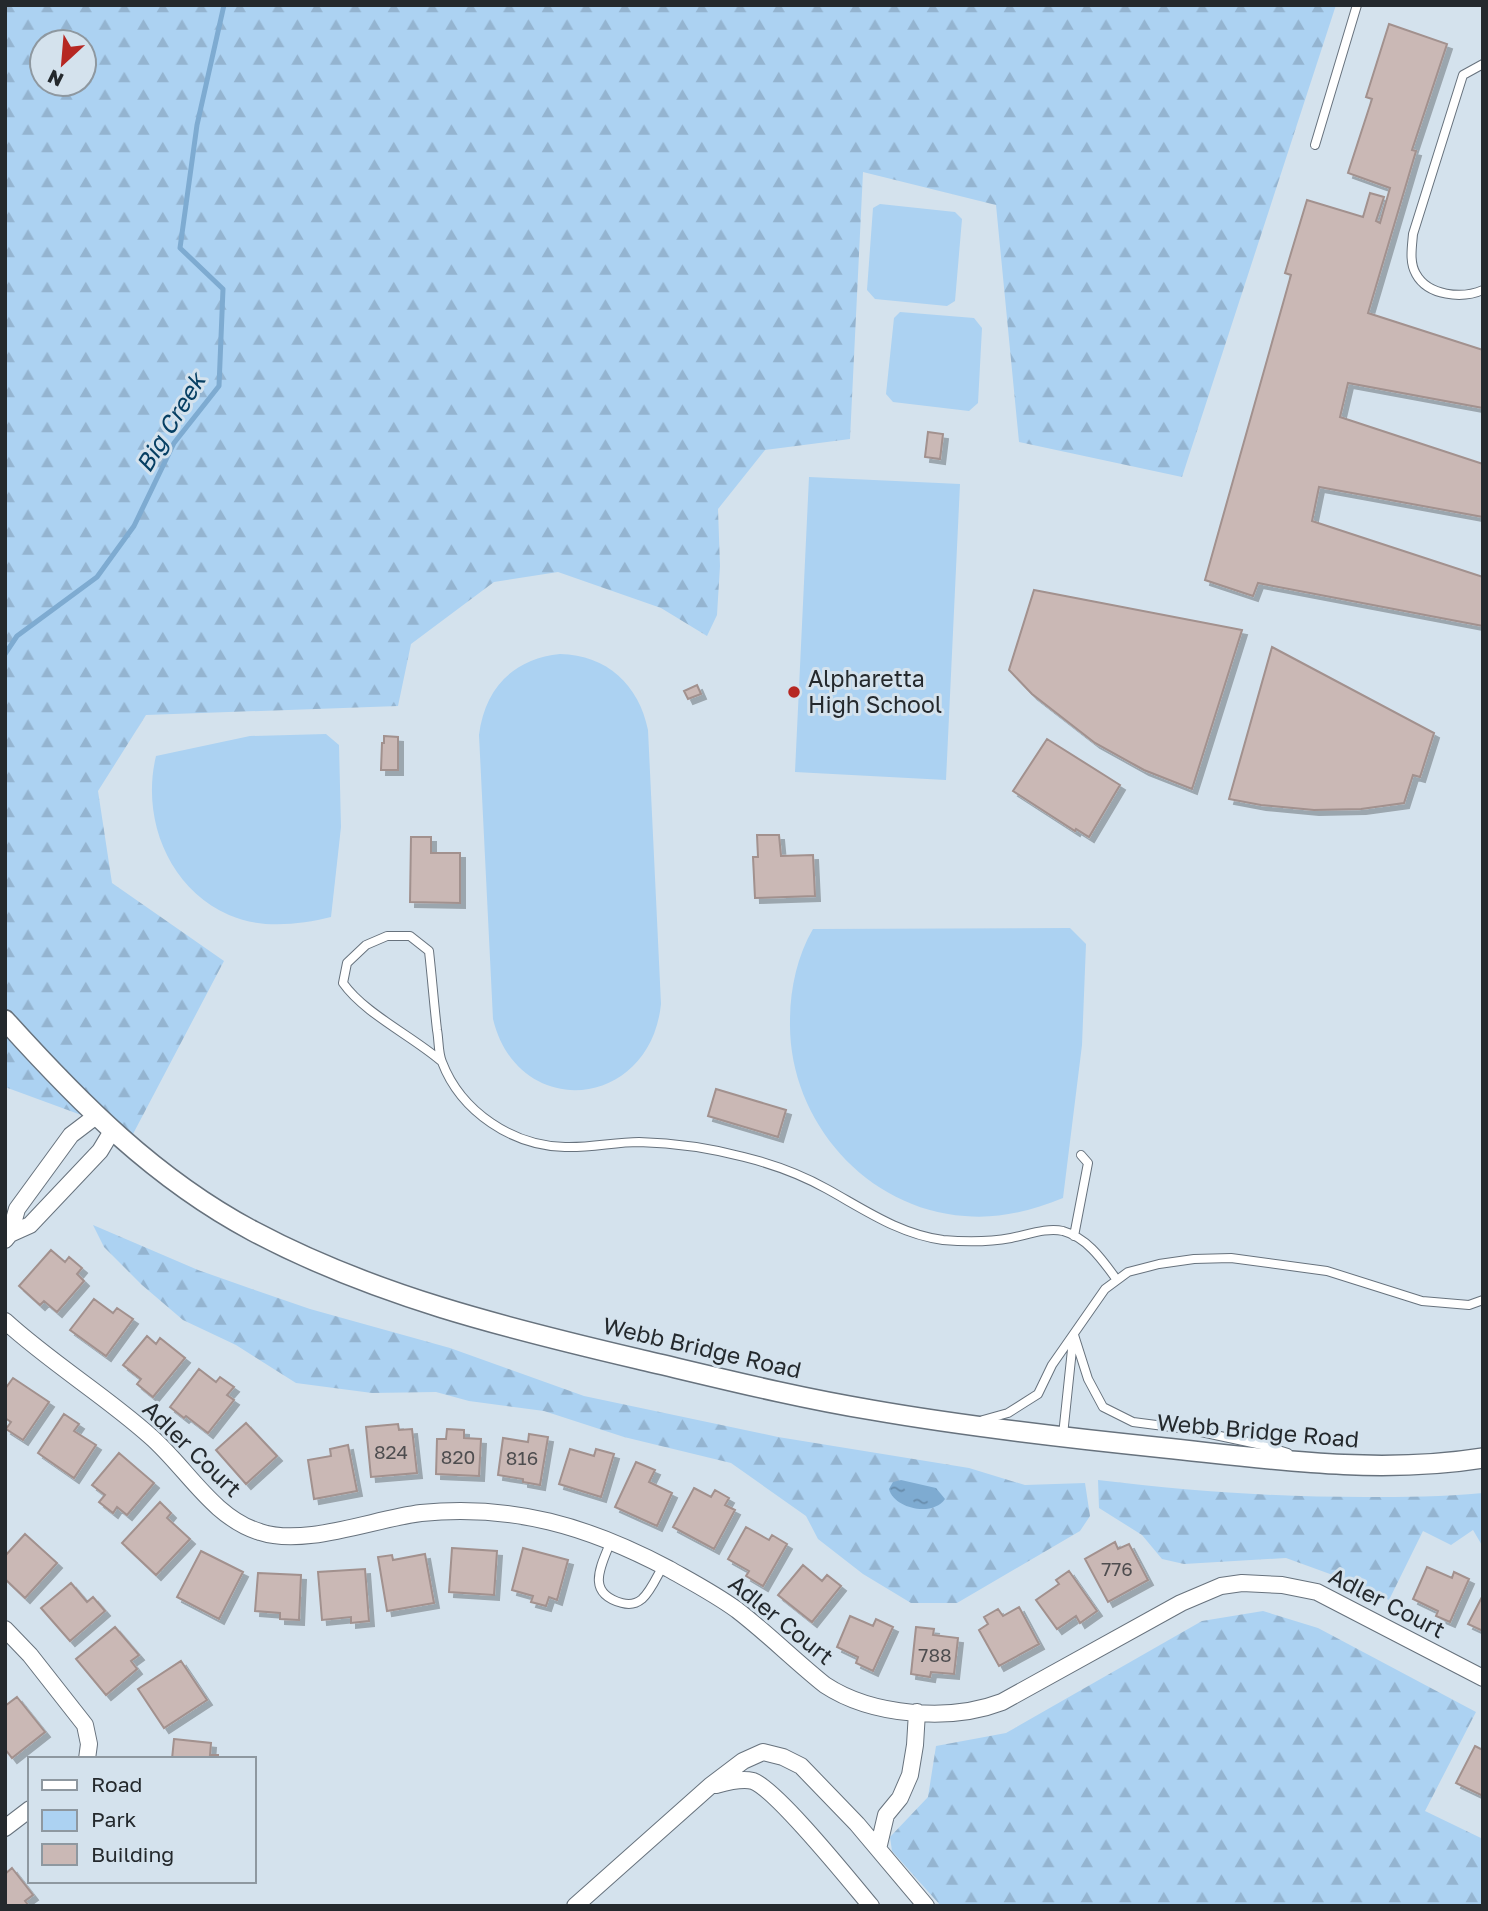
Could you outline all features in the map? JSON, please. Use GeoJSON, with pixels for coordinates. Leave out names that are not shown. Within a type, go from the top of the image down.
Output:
{"type":"FeatureCollection","features":[{"type":"Feature","properties":{"kind":"street","name":"Webb Bridge Road"},"geometry":{"type":"LineString","coordinates":[[5,1020],[96,1116],[164,1175],[250,1230],[318,1265],[440,1307],[572,1344],[868,1410],[965,1425],[1062,1438],[1328,1465],[1454,1463],[1483,1458]]}},
{"type":"Feature","properties":{"kind":"street"},"geometry":{"type":"LineString","coordinates":[[7,1237],[13,1216],[71,1135],[96,1116]]}},
{"type":"Feature","properties":{"kind":"street"},"geometry":{"type":"LineString","coordinates":[[7,1237],[30,1225],[100,1151],[112,1131]]}},
{"type":"Feature","properties":{"kind":"street","name":"Adler Court"},"geometry":{"type":"LineString","coordinates":[[5,1321],[152,1437],[225,1513],[257,1532],[281,1537],[299,1536],[397,1517],[475,1511],[558,1522],[611,1541],[709,1591],[737,1610],[806,1670],[841,1696],[870,1706],[917,1712],[985,1709],[1181,1603],[1221,1586],[1242,1583],[1282,1585],[1317,1592],[1483,1678]]}},
{"type":"Feature","properties":{"kind":"street"},"geometry":{"type":"LineString","coordinates":[[5,1629],[30,1655],[85,1726],[89,1744],[87,1757]]}},
{"type":"Feature","properties":{"kind":"street"},"geometry":{"type":"LineString","coordinates":[[878,1849],[886,1815],[900,1798],[909,1775],[915,1745],[917,1712]]}},
{"type":"Feature","properties":{"kind":"street"},"geometry":{"type":"LineString","coordinates":[[575,1906],[710,1786],[743,1761],[763,1752],[801,1766],[857,1824],[926,1906]]}},
{"type":"Feature","properties":{"kind":"street"},"geometry":{"type":"LineString","coordinates":[[710,1786],[737,1780],[751,1781],[774,1795],[871,1906]]}},
{"type":"Feature","properties":{"kind":"street"},"geometry":{"type":"LineString","coordinates":[[5,1828],[28,1811]]}},
{"type":"Feature","properties":{"kind":"street"},"geometry":{"type":"LineString","coordinates":[[857,1824],[886,1815]]}},
{"type":"Feature","properties":{"kind":"lane"},"geometry":{"type":"LineString","coordinates":[[1315,145],[1357,5]]}},
{"type":"Feature","properties":{"kind":"lane"},"geometry":{"type":"LineString","coordinates":[[1483,64],[1463,75],[1413,234],[1411,256],[1416,274],[1433,290],[1460,296],[1483,290]]}},
{"type":"Feature","properties":{"kind":"lane"},"geometry":{"type":"LineString","coordinates":[[441,1061],[429,951],[410,936],[387,936],[366,945],[347,963],[343,983],[351,995],[419,1042],[441,1061],[474,1110],[498,1127],[531,1143],[564,1147],[636,1142],[687,1146],[744,1157],[824,1188],[880,1220],[911,1233],[941,1239],[972,1242],[1062,1231],[1082,1240],[1099,1255],[1117,1280]]}},
{"type":"Feature","properties":{"kind":"lane"},"geometry":{"type":"LineString","coordinates":[[1074,1237],[1088,1163],[1081,1155]]}},
{"type":"Feature","properties":{"kind":"lane"},"geometry":{"type":"LineString","coordinates":[[29,1193],[46,1206]]}},
{"type":"Feature","properties":{"kind":"lane"},"geometry":{"type":"LineString","coordinates":[[965,1425],[1008,1413],[1038,1394],[1052,1365],[1105,1289],[1128,1272],[1159,1264],[1231,1258],[1328,1271],[1422,1301],[1469,1305],[1483,1300]]}},
{"type":"Feature","properties":{"kind":"lane"},"geometry":{"type":"LineString","coordinates":[[1062,1438],[1074,1335]]}},
{"type":"Feature","properties":{"kind":"lane"},"geometry":{"type":"LineString","coordinates":[[1074,1335],[1088,1379],[1102,1407],[1133,1422],[1187,1429],[1262,1445],[1328,1465]]}},
{"type":"Feature","properties":{"kind":"lane"},"geometry":{"type":"LineString","coordinates":[[611,1541],[598,1578],[598,1587],[610,1599],[625,1605],[635,1604],[643,1598],[663,1566]]}},
{"type":"Feature","properties":{"kind":"green space"},"geometry":{"type":"Polygon","coordinates":[[[5,5],[1336,5],[1182,477],[1019,442],[996,205],[863,172],[850,439],[765,450],[718,509],[720,566],[717,615],[707,636],[661,608],[558,572],[494,582],[411,644],[398,706],[146,715],[98,791],[112,883],[224,961],[133,1134],[5,1087],[5,5]]]}},
{"type":"Feature","properties":{"kind":"green space"},"geometry":{"type":"Polygon","coordinates":[[[880,204],[955,212],[962,219],[955,301],[947,306],[875,299],[867,290],[873,208],[880,204]]]}},
{"type":"Feature","properties":{"kind":"green space"},"geometry":{"type":"Polygon","coordinates":[[[900,312],[974,318],[982,328],[978,403],[969,411],[893,402],[886,394],[894,318],[900,312]]]}},
{"type":"Feature","properties":{"kind":"green space"},"geometry":{"type":"Polygon","coordinates":[[[809,477],[960,484],[946,780],[795,772],[809,477]]]}},
{"type":"Feature","properties":{"kind":"green space"},"geometry":{"type":"Polygon","coordinates":[[[560,654],[592,660],[618,676],[629,686],[637,699],[648,730],[661,1004],[652,1039],[634,1066],[610,1082],[582,1090],[554,1087],[528,1075],[507,1052],[493,1019],[479,735],[482,718],[495,690],[515,669],[543,657],[560,654]]]}},
{"type":"Feature","properties":{"kind":"green space"},"geometry":{"type":"Polygon","coordinates":[[[326,734],[339,745],[341,827],[331,917],[293,924],[267,924],[229,915],[208,903],[175,869],[164,849],[152,803],[156,756],[250,736],[326,734]]]}},
{"type":"Feature","properties":{"kind":"green space"},"geometry":{"type":"Polygon","coordinates":[[[1070,928],[1086,944],[1082,1045],[1063,1198],[1015,1213],[965,1216],[929,1210],[895,1196],[865,1177],[839,1153],[818,1124],[802,1092],[793,1057],[791,997],[799,962],[813,929],[1070,928]]]}},
{"type":"Feature","properties":{"kind":"green space"},"geometry":{"type":"Polygon","coordinates":[[[93,1225],[198,1270],[249,1288],[310,1309],[450,1348],[584,1396],[778,1437],[969,1468],[1025,1485],[1085,1483],[1090,1516],[1080,1531],[957,1603],[911,1603],[863,1574],[818,1539],[806,1516],[731,1463],[624,1437],[544,1411],[469,1401],[436,1392],[372,1393],[296,1383],[236,1345],[183,1320],[142,1285],[104,1247],[93,1225]]]}},
{"type":"Feature","properties":{"kind":"green space"},"geometry":{"type":"Polygon","coordinates":[[[1098,1480],[1265,1495],[1409,1497],[1483,1493],[1483,1547],[1473,1530],[1451,1545],[1423,1531],[1389,1600],[1286,1558],[1184,1564],[1162,1559],[1142,1535],[1099,1508],[1098,1480]]]}},
{"type":"Feature","properties":{"kind":"green space"},"geometry":{"type":"Polygon","coordinates":[[[1263,1611],[1318,1628],[1476,1712],[1425,1811],[1483,1839],[1483,1906],[941,1906],[892,1851],[890,1837],[928,1797],[936,1746],[1006,1733],[1202,1621],[1263,1611]]]}},
{"type":"Feature","properties":{"kind":"water"},"geometry":{"type":"Polygon","coordinates":[[[901,1480],[936,1488],[945,1499],[932,1508],[906,1506],[892,1496],[889,1489],[893,1482],[901,1480]]]}},
{"type":"Feature","properties":{"kind":"building"},"geometry":{"type":"Polygon","coordinates":[[[1389,24],[1447,44],[1412,150],[1416,151],[1368,313],[1483,350],[1483,408],[1348,383],[1340,417],[1483,464],[1483,517],[1319,487],[1312,521],[1483,577],[1483,626],[1258,583],[1253,596],[1205,580],[1291,275],[1285,273],[1307,200],[1363,217],[1370,193],[1384,197],[1376,221],[1380,223],[1390,188],[1348,173],[1372,99],[1366,97],[1389,24]]]}},
{"type":"Feature","properties":{"kind":"building"},"geometry":{"type":"Polygon","coordinates":[[[928,432],[943,434],[940,459],[925,457],[928,432]]]}},
{"type":"Feature","properties":{"kind":"building"},"geometry":{"type":"Polygon","coordinates":[[[1034,590],[1242,630],[1192,789],[1144,770],[1095,743],[1032,694],[1009,670],[1034,590]]]}},
{"type":"Feature","properties":{"kind":"building"},"geometry":{"type":"Polygon","coordinates":[[[1272,647],[1434,733],[1420,777],[1413,775],[1404,803],[1361,809],[1314,810],[1229,799],[1272,647]]]}},
{"type":"Feature","properties":{"kind":"building"},"geometry":{"type":"Polygon","coordinates":[[[697,685],[701,694],[688,699],[684,691],[697,685]]]}},
{"type":"Feature","properties":{"kind":"building"},"geometry":{"type":"Polygon","coordinates":[[[384,736],[398,737],[398,770],[381,770],[384,736]]]}},
{"type":"Feature","properties":{"kind":"building"},"geometry":{"type":"Polygon","coordinates":[[[1047,739],[1120,785],[1089,837],[1076,829],[1075,831],[1013,791],[1047,739]]]}},
{"type":"Feature","properties":{"kind":"building"},"geometry":{"type":"Polygon","coordinates":[[[757,835],[779,835],[781,856],[813,855],[815,896],[755,898],[753,857],[758,857],[757,835]]]}},
{"type":"Feature","properties":{"kind":"building"},"geometry":{"type":"Polygon","coordinates":[[[411,837],[431,837],[431,853],[460,853],[460,903],[410,902],[411,837]]]}},
{"type":"Feature","properties":{"kind":"building"},"geometry":{"type":"Polygon","coordinates":[[[716,1089],[786,1110],[778,1137],[708,1116],[716,1089]]]}},
{"type":"Feature","properties":{"kind":"building"},"geometry":{"type":"Polygon","coordinates":[[[51,1250],[65,1262],[69,1257],[82,1268],[77,1274],[84,1281],[57,1312],[44,1301],[40,1305],[19,1286],[51,1250]]]}},
{"type":"Feature","properties":{"kind":"building"},"geometry":{"type":"Polygon","coordinates":[[[94,1299],[113,1313],[117,1308],[133,1319],[106,1356],[70,1330],[94,1299]]]}},
{"type":"Feature","properties":{"kind":"building"},"geometry":{"type":"Polygon","coordinates":[[[147,1336],[156,1344],[160,1338],[185,1358],[153,1397],[137,1384],[141,1379],[123,1365],[147,1336]]]}},
{"type":"Feature","properties":{"kind":"building"},"geometry":{"type":"Polygon","coordinates":[[[199,1369],[216,1382],[220,1377],[234,1387],[227,1395],[234,1400],[208,1433],[170,1407],[199,1369]]]}},
{"type":"Feature","properties":{"kind":"building"},"geometry":{"type":"Polygon","coordinates":[[[13,1378],[49,1402],[23,1440],[6,1429],[11,1422],[5,1418],[5,1389],[13,1378]]]}},
{"type":"Feature","properties":{"kind":"building"},"geometry":{"type":"Polygon","coordinates":[[[64,1414],[79,1424],[74,1431],[96,1445],[74,1478],[38,1453],[64,1414]]]}},
{"type":"Feature","properties":{"kind":"building"},"geometry":{"type":"Polygon","coordinates":[[[246,1423],[277,1456],[246,1484],[216,1450],[246,1423]]]}},
{"type":"Feature","properties":{"kind":"building"},"geometry":{"type":"Polygon","coordinates":[[[398,1424],[399,1430],[412,1429],[417,1473],[371,1477],[366,1427],[398,1424]]]}},
{"type":"Feature","properties":{"kind":"building"},"geometry":{"type":"Polygon","coordinates":[[[447,1429],[464,1430],[464,1438],[481,1439],[479,1476],[436,1474],[437,1439],[446,1439],[447,1429]]]}},
{"type":"Feature","properties":{"kind":"building"},"geometry":{"type":"Polygon","coordinates":[[[529,1434],[548,1437],[540,1485],[498,1475],[503,1438],[528,1442],[529,1434]]]}},
{"type":"Feature","properties":{"kind":"building"},"geometry":{"type":"Polygon","coordinates":[[[348,1445],[357,1491],[314,1499],[308,1460],[331,1456],[330,1449],[348,1445]]]}},
{"type":"Feature","properties":{"kind":"building"},"geometry":{"type":"Polygon","coordinates":[[[570,1449],[594,1456],[596,1449],[614,1454],[601,1497],[559,1484],[570,1449]]]}},
{"type":"Feature","properties":{"kind":"building"},"geometry":{"type":"Polygon","coordinates":[[[119,1453],[154,1483],[127,1515],[117,1507],[113,1513],[99,1502],[105,1495],[92,1485],[119,1453]]]}},
{"type":"Feature","properties":{"kind":"building"},"geometry":{"type":"Polygon","coordinates":[[[636,1462],[655,1470],[649,1482],[672,1493],[657,1526],[615,1507],[636,1462]]]}},
{"type":"Feature","properties":{"kind":"building"},"geometry":{"type":"Polygon","coordinates":[[[694,1488],[711,1497],[715,1490],[729,1498],[725,1505],[735,1510],[714,1549],[673,1527],[694,1488]]]}},
{"type":"Feature","properties":{"kind":"building"},"geometry":{"type":"Polygon","coordinates":[[[160,1502],[171,1513],[167,1518],[190,1539],[156,1575],[122,1543],[160,1502]]]}},
{"type":"Feature","properties":{"kind":"building"},"geometry":{"type":"Polygon","coordinates":[[[746,1527],[769,1540],[772,1535],[787,1544],[763,1586],[746,1576],[749,1571],[728,1559],[746,1527]]]}},
{"type":"Feature","properties":{"kind":"building"},"geometry":{"type":"Polygon","coordinates":[[[25,1534],[57,1563],[25,1598],[5,1579],[5,1556],[25,1534]]]}},
{"type":"Feature","properties":{"kind":"building"},"geometry":{"type":"Polygon","coordinates":[[[1115,1542],[1118,1549],[1129,1544],[1148,1580],[1108,1602],[1085,1559],[1115,1542]]]}},
{"type":"Feature","properties":{"kind":"building"},"geometry":{"type":"Polygon","coordinates":[[[452,1548],[497,1551],[494,1595],[449,1592],[452,1548]]]}},
{"type":"Feature","properties":{"kind":"building"},"geometry":{"type":"Polygon","coordinates":[[[523,1548],[568,1560],[557,1600],[549,1597],[546,1606],[531,1602],[533,1596],[512,1590],[523,1548]]]}},
{"type":"Feature","properties":{"kind":"building"},"geometry":{"type":"Polygon","coordinates":[[[201,1551],[243,1572],[219,1619],[177,1597],[201,1551]]]}},
{"type":"Feature","properties":{"kind":"building"},"geometry":{"type":"Polygon","coordinates":[[[425,1554],[434,1603],[387,1611],[378,1557],[392,1555],[393,1560],[425,1554]]]}},
{"type":"Feature","properties":{"kind":"building"},"geometry":{"type":"Polygon","coordinates":[[[803,1565],[822,1581],[827,1575],[841,1586],[812,1622],[778,1595],[803,1565]]]}},
{"type":"Feature","properties":{"kind":"building"},"geometry":{"type":"Polygon","coordinates":[[[1427,1567],[1452,1578],[1454,1572],[1469,1579],[1450,1622],[1436,1616],[1438,1611],[1413,1599],[1427,1567]]]}},
{"type":"Feature","properties":{"kind":"building"},"geometry":{"type":"Polygon","coordinates":[[[365,1569],[369,1621],[351,1623],[351,1617],[322,1620],[318,1572],[365,1569]]]}},
{"type":"Feature","properties":{"kind":"building"},"geometry":{"type":"Polygon","coordinates":[[[1069,1571],[1097,1611],[1080,1623],[1076,1616],[1057,1629],[1036,1600],[1059,1584],[1056,1580],[1069,1571]]]}},
{"type":"Feature","properties":{"kind":"building"},"geometry":{"type":"Polygon","coordinates":[[[258,1573],[301,1575],[299,1620],[280,1619],[280,1613],[255,1611],[258,1573]]]}},
{"type":"Feature","properties":{"kind":"building"},"geometry":{"type":"Polygon","coordinates":[[[71,1583],[87,1602],[93,1597],[105,1611],[70,1641],[41,1608],[71,1583]]]}},
{"type":"Feature","properties":{"kind":"building"},"geometry":{"type":"Polygon","coordinates":[[[1483,1595],[1483,1631],[1468,1624],[1483,1595]]]}},
{"type":"Feature","properties":{"kind":"building"},"geometry":{"type":"Polygon","coordinates":[[[1019,1607],[1039,1644],[999,1666],[979,1630],[988,1624],[984,1617],[998,1609],[1003,1616],[1019,1607]]]}},
{"type":"Feature","properties":{"kind":"building"},"geometry":{"type":"Polygon","coordinates":[[[850,1616],[873,1626],[876,1619],[893,1627],[873,1671],[856,1663],[858,1657],[837,1647],[850,1616]]]}},
{"type":"Feature","properties":{"kind":"building"},"geometry":{"type":"Polygon","coordinates":[[[115,1627],[139,1655],[131,1661],[137,1669],[106,1695],[76,1659],[115,1627]]]}},
{"type":"Feature","properties":{"kind":"building"},"geometry":{"type":"Polygon","coordinates":[[[916,1627],[934,1629],[933,1635],[958,1638],[954,1674],[931,1672],[930,1677],[911,1674],[916,1627]]]}},
{"type":"Feature","properties":{"kind":"building"},"geometry":{"type":"Polygon","coordinates":[[[181,1661],[207,1700],[164,1728],[138,1689],[181,1661]]]}},
{"type":"Feature","properties":{"kind":"building"},"geometry":{"type":"Polygon","coordinates":[[[17,1697],[45,1732],[12,1758],[5,1749],[5,1706],[17,1697]]]}},
{"type":"Feature","properties":{"kind":"building"},"geometry":{"type":"Polygon","coordinates":[[[174,1739],[211,1743],[210,1755],[218,1755],[218,1757],[172,1757],[174,1739]]]}},
{"type":"Feature","properties":{"kind":"building"},"geometry":{"type":"Polygon","coordinates":[[[1475,1746],[1483,1750],[1483,1796],[1456,1783],[1475,1746]]]}},
{"type":"Feature","properties":{"kind":"building"},"geometry":{"type":"Polygon","coordinates":[[[12,1868],[33,1895],[25,1901],[29,1906],[5,1906],[5,1874],[12,1868]]]}},
{"type":"Feature","properties":{"kind":"waterway","name":"Big Creek"},"geometry":{"type":"LineString","coordinates":[[5,654],[17,636],[97,577],[134,526],[174,443],[219,386],[223,289],[180,248],[197,125],[224,5]]}},
{"type":"Feature","properties":{"kind":"place","name":"Alpharetta High School"},"geometry":{"type":"Point","coordinates":[794,692]}}]}
